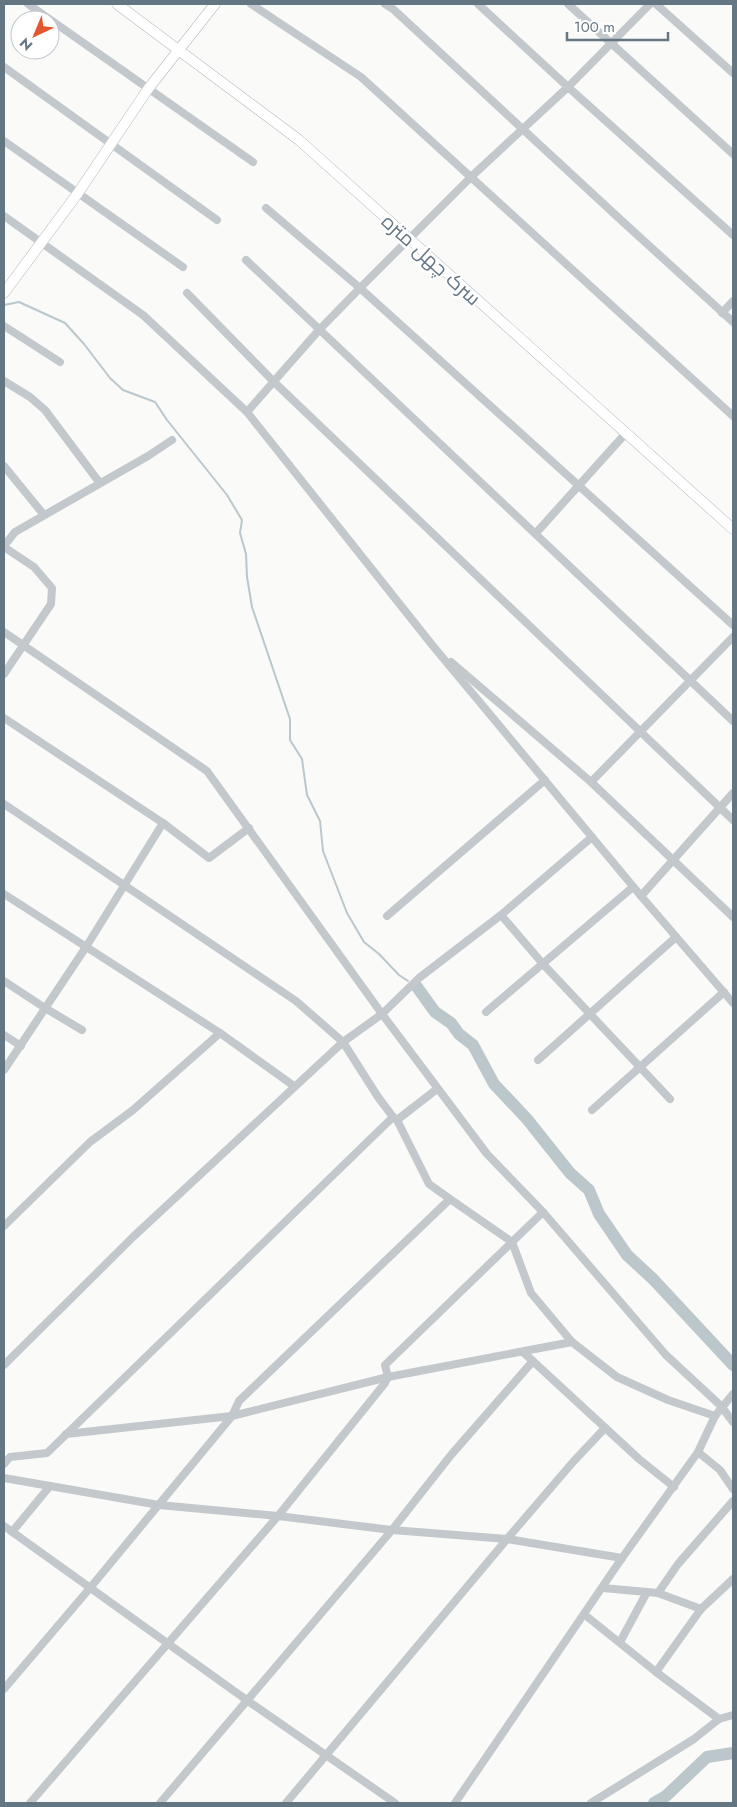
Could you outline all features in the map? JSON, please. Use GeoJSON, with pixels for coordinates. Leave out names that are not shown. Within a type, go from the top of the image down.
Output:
{"type":"FeatureCollection","features":[{"type":"Feature","properties":{"kind":"street"},"geometry":{"type":"LineString","coordinates":[[28,4],[254,162]]}},
{"type":"Feature","properties":{"kind":"street","name":"سرک چهل متره"},"geometry":{"type":"LineString","coordinates":[[117,4],[180,49],[299,140],[408,240],[733,529]]}},
{"type":"Feature","properties":{"kind":"street"},"geometry":{"type":"LineString","coordinates":[[4,293],[78,193],[148,89],[214,4]]}},
{"type":"Feature","properties":{"kind":"street"},"geometry":{"type":"LineString","coordinates":[[251,4],[361,77],[472,176],[733,416]]}},
{"type":"Feature","properties":{"kind":"street"},"geometry":{"type":"LineString","coordinates":[[385,4],[393,9],[733,322]]}},
{"type":"Feature","properties":{"kind":"street"},"geometry":{"type":"LineString","coordinates":[[478,4],[733,235]]}},
{"type":"Feature","properties":{"kind":"street"},"geometry":{"type":"LineString","coordinates":[[568,4],[733,154]]}},
{"type":"Feature","properties":{"kind":"street"},"geometry":{"type":"LineString","coordinates":[[247,412],[319,330],[360,288],[472,176],[568,87],[650,4]]}},
{"type":"Feature","properties":{"kind":"street"},"geometry":{"type":"LineString","coordinates":[[656,4],[733,73]]}},
{"type":"Feature","properties":{"kind":"street"},"geometry":{"type":"LineString","coordinates":[[4,67],[217,220]]}},
{"type":"Feature","properties":{"kind":"street"},"geometry":{"type":"LineString","coordinates":[[4,141],[183,267]]}},
{"type":"Feature","properties":{"kind":"street"},"geometry":{"type":"LineString","coordinates":[[266,208],[360,288],[733,625]]}},
{"type":"Feature","properties":{"kind":"street"},"geometry":{"type":"LineString","coordinates":[[4,216],[143,315],[247,412],[433,646],[633,887],[733,1003]]}},
{"type":"Feature","properties":{"kind":"street"},"geometry":{"type":"LineString","coordinates":[[246,260],[733,720]]}},
{"type":"Feature","properties":{"kind":"street"},"geometry":{"type":"LineString","coordinates":[[187,293],[274,382],[733,820]]}},
{"type":"Feature","properties":{"kind":"street"},"geometry":{"type":"LineString","coordinates":[[722,313],[733,301]]}},
{"type":"Feature","properties":{"kind":"street"},"geometry":{"type":"LineString","coordinates":[[4,326],[60,362]]}},
{"type":"Feature","properties":{"kind":"street"},"geometry":{"type":"LineString","coordinates":[[4,381],[45,410],[99,482]]}},
{"type":"Feature","properties":{"kind":"street"},"geometry":{"type":"LineString","coordinates":[[536,533],[626,434]]}},
{"type":"Feature","properties":{"kind":"street"},"geometry":{"type":"LineString","coordinates":[[4,674],[51,604],[52,588],[34,567],[4,546],[15,532],[99,482],[148,456],[172,440]]}},
{"type":"Feature","properties":{"kind":"street"},"geometry":{"type":"LineString","coordinates":[[4,466],[44,515]]}},
{"type":"Feature","properties":{"kind":"street"},"geometry":{"type":"LineString","coordinates":[[4,632],[207,771],[382,1014],[487,1154],[543,1212],[666,1356],[721,1406],[733,1422]]}},
{"type":"Feature","properties":{"kind":"street"},"geometry":{"type":"LineString","coordinates":[[590,782],[733,637]]}},
{"type":"Feature","properties":{"kind":"street"},"geometry":{"type":"LineString","coordinates":[[433,646],[590,782],[733,917]]}},
{"type":"Feature","properties":{"kind":"street"},"geometry":{"type":"LineString","coordinates":[[4,718],[163,823],[209,858],[249,828]]}},
{"type":"Feature","properties":{"kind":"street"},"geometry":{"type":"LineString","coordinates":[[386,916],[545,780]]}},
{"type":"Feature","properties":{"kind":"street"},"geometry":{"type":"LineString","coordinates":[[641,896],[733,793]]}},
{"type":"Feature","properties":{"kind":"street"},"geometry":{"type":"LineString","coordinates":[[4,804],[296,1001],[343,1042],[378,1097],[395,1118],[429,1184],[512,1242],[531,1293],[572,1342],[617,1377],[668,1400],[715,1416]]}},
{"type":"Feature","properties":{"kind":"street"},"geometry":{"type":"LineString","coordinates":[[4,1070],[86,947],[163,823]]}},
{"type":"Feature","properties":{"kind":"street"},"geometry":{"type":"LineString","coordinates":[[4,1365],[133,1238],[343,1042],[382,1014],[419,978],[501,916],[592,837]]}},
{"type":"Feature","properties":{"kind":"street"},"geometry":{"type":"LineString","coordinates":[[486,1012],[633,887]]}},
{"type":"Feature","properties":{"kind":"street"},"geometry":{"type":"LineString","coordinates":[[4,894],[220,1033],[294,1086]]}},
{"type":"Feature","properties":{"kind":"street"},"geometry":{"type":"LineString","coordinates":[[501,916],[543,964],[670,1099]]}},
{"type":"Feature","properties":{"kind":"street"},"geometry":{"type":"LineString","coordinates":[[538,1060],[676,937]]}},
{"type":"Feature","properties":{"kind":"street"},"geometry":{"type":"LineString","coordinates":[[4,981],[82,1030]]}},
{"type":"Feature","properties":{"kind":"street"},"geometry":{"type":"LineString","coordinates":[[592,1110],[724,992]]}},
{"type":"Feature","properties":{"kind":"street"},"geometry":{"type":"LineString","coordinates":[[4,1226],[90,1142],[133,1110],[220,1033]]}},
{"type":"Feature","properties":{"kind":"street"},"geometry":{"type":"LineString","coordinates":[[4,1035],[21,1046]]}},
{"type":"Feature","properties":{"kind":"street"},"geometry":{"type":"LineString","coordinates":[[4,1464],[10,1457],[47,1452],[395,1118],[437,1089]]}},
{"type":"Feature","properties":{"kind":"street"},"geometry":{"type":"LineString","coordinates":[[4,1689],[232,1416],[240,1401],[450,1199]]}},
{"type":"Feature","properties":{"kind":"street"},"geometry":{"type":"LineString","coordinates":[[30,1803],[278,1516],[385,1383],[388,1377],[385,1365],[543,1212]]}},
{"type":"Feature","properties":{"kind":"street"},"geometry":{"type":"LineString","coordinates":[[66,1434],[232,1416],[388,1377],[572,1342]]}},
{"type":"Feature","properties":{"kind":"street"},"geometry":{"type":"LineString","coordinates":[[523,1352],[639,1459],[674,1487]]}},
{"type":"Feature","properties":{"kind":"street"},"geometry":{"type":"LineString","coordinates":[[160,1803],[392,1530],[451,1455],[533,1361]]}},
{"type":"Feature","properties":{"kind":"street"},"geometry":{"type":"LineString","coordinates":[[455,1803],[622,1558],[698,1452],[721,1406],[733,1394]]}},
{"type":"Feature","properties":{"kind":"street"},"geometry":{"type":"LineString","coordinates":[[286,1803],[507,1539],[605,1428]]}},
{"type":"Feature","properties":{"kind":"street"},"geometry":{"type":"LineString","coordinates":[[698,1452],[720,1470],[733,1489]]}},
{"type":"Feature","properties":{"kind":"street"},"geometry":{"type":"LineString","coordinates":[[4,1478],[159,1505],[278,1516],[392,1530],[507,1539],[622,1558]]}},
{"type":"Feature","properties":{"kind":"street"},"geometry":{"type":"LineString","coordinates":[[12,1532],[50,1486]]}},
{"type":"Feature","properties":{"kind":"street"},"geometry":{"type":"LineString","coordinates":[[658,1593],[678,1564],[733,1501]]}},
{"type":"Feature","properties":{"kind":"street"},"geometry":{"type":"LineString","coordinates":[[4,1526],[248,1701],[395,1803]]}},
{"type":"Feature","properties":{"kind":"street"},"geometry":{"type":"LineString","coordinates":[[656,1672],[701,1609],[733,1579]]}},
{"type":"Feature","properties":{"kind":"street"},"geometry":{"type":"LineString","coordinates":[[603,1588],[658,1593],[701,1609]]}},
{"type":"Feature","properties":{"kind":"street"},"geometry":{"type":"LineString","coordinates":[[620,1642],[647,1592]]}},
{"type":"Feature","properties":{"kind":"street"},"geometry":{"type":"LineString","coordinates":[[585,1614],[656,1672],[719,1719]]}},
{"type":"Feature","properties":{"kind":"street"},"geometry":{"type":"LineString","coordinates":[[592,1803],[694,1739],[719,1719],[733,1715]]}},
{"type":"Feature","properties":{"kind":"waterway"},"geometry":{"type":"LineString","coordinates":[[4,305],[19,302],[65,323],[110,378],[123,390],[155,402],[167,420],[227,495],[242,520],[240,533],[246,554],[247,577],[252,607],[290,719],[290,740],[302,759],[307,795],[320,821],[323,851],[347,913],[364,942],[408,981]]}},
{"type":"Feature","properties":{"kind":"waterway"},"geometry":{"type":"LineString","coordinates":[[417,987],[435,1012],[451,1023],[459,1034],[473,1045],[494,1084],[527,1119],[570,1173],[589,1190],[599,1214],[627,1255],[653,1279],[733,1365]]}},
{"type":"Feature","properties":{"kind":"waterway"},"geometry":{"type":"LineString","coordinates":[[654,1803],[666,1796],[707,1757],[733,1753]]}}]}
